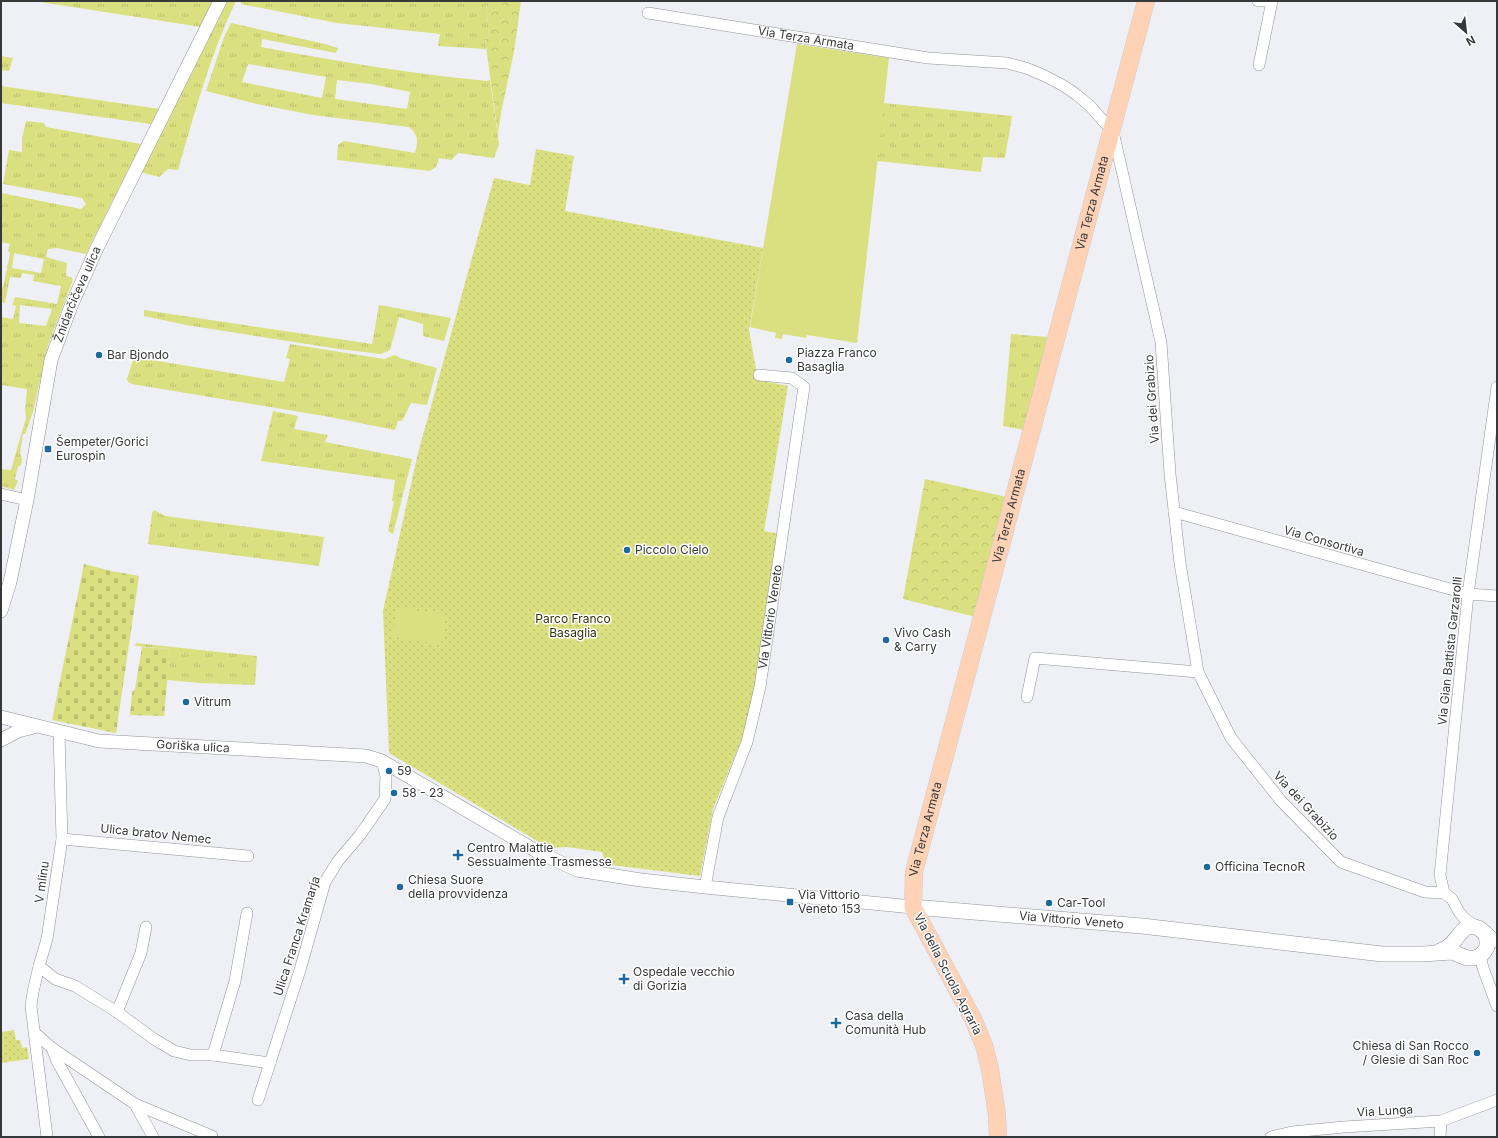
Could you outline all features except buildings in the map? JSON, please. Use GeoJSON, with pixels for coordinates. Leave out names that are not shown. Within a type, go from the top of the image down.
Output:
{"type":"FeatureCollection","features":[{"type":"Feature","properties":{"kind":"main road","name":"Via Terza Armata"},"geometry":{"type":"LineString","coordinates":[[913,907],[914,872],[1146,1]]}},
{"type":"Feature","properties":{"kind":"main road","name":"Via Vittorio Veneto"},"geometry":{"type":"LineString","coordinates":[[913,907],[1142,926],[1382,954],[1423,954],[1482,948],[1470,927],[1464,929],[1449,946],[1438,952]]}},
{"type":"Feature","properties":{"kind":"main road","name":"Via della Scuola Agraria"},"geometry":{"type":"LineString","coordinates":[[913,907],[973,1019],[984,1045],[991,1076],[997,1115],[998,1137]]}},
{"type":"Feature","properties":{"kind":"main road"},"geometry":{"type":"LineString","coordinates":[[1458,936],[1458,950],[1482,948]]}},
{"type":"Feature","properties":{"kind":"street","name":"Žnidarčičeva ulica"},"geometry":{"type":"LineString","coordinates":[[1,611],[10,582],[51,360],[71,306],[97,248],[220,1]]}},
{"type":"Feature","properties":{"kind":"street"},"geometry":{"type":"LineString","coordinates":[[1258,1],[1271,1],[1259,66]]}},
{"type":"Feature","properties":{"kind":"street","name":"Via Terza Armata"},"geometry":{"type":"LineString","coordinates":[[648,13],[928,58],[1007,63],[1026,68],[1064,86],[1090,106],[1105,122],[1112,127]]}},
{"type":"Feature","properties":{"kind":"street","name":"Via dei Grabizio"},"geometry":{"type":"LineString","coordinates":[[1112,127],[1161,342],[1174,512],[1180,563],[1198,672],[1231,738],[1281,801],[1341,862],[1425,892],[1444,893]]}},
{"type":"Feature","properties":{"kind":"street","name":"Via Vittorio Veneto"},"geometry":{"type":"LineString","coordinates":[[705,887],[718,817],[747,742],[760,686],[804,387],[792,378],[759,375]]}},
{"type":"Feature","properties":{"kind":"street","name":"Via Gian Battista Garzarolli"},"geometry":{"type":"LineString","coordinates":[[1482,948],[1467,921],[1459,912],[1452,899],[1444,893],[1440,876],[1468,594],[1492,451],[1497,387]]}},
{"type":"Feature","properties":{"kind":"street"},"geometry":{"type":"LineString","coordinates":[[1,494],[26,500]]}},
{"type":"Feature","properties":{"kind":"street","name":"Via Consortiva"},"geometry":{"type":"LineString","coordinates":[[1174,512],[1468,594],[1497,596]]}},
{"type":"Feature","properties":{"kind":"street"},"geometry":{"type":"LineString","coordinates":[[1028,697],[1035,658],[1198,672]]}},
{"type":"Feature","properties":{"kind":"street","name":"Goriška ulica"},"geometry":{"type":"LineString","coordinates":[[1,717],[59,733],[99,741],[366,756],[384,762]]}},
{"type":"Feature","properties":{"kind":"street"},"geometry":{"type":"LineString","coordinates":[[1,740],[18,731],[36,726]]}},
{"type":"Feature","properties":{"kind":"street","name":"V mlinu"},"geometry":{"type":"LineString","coordinates":[[47,1137],[31,1006],[39,966],[47,939],[62,839],[59,733]]}},
{"type":"Feature","properties":{"kind":"street","name":"Via Vittorio Veneto"},"geometry":{"type":"LineString","coordinates":[[384,762],[538,852],[577,870],[641,880],[913,907]]}},
{"type":"Feature","properties":{"kind":"street","name":"Ulica Franca Kramarja"},"geometry":{"type":"LineString","coordinates":[[258,1100],[300,970],[325,882],[338,861],[360,835],[385,799],[386,776],[384,762]]}},
{"type":"Feature","properties":{"kind":"street","name":"Ulica bratov Nemec"},"geometry":{"type":"LineString","coordinates":[[62,839],[248,856]]}},
{"type":"Feature","properties":{"kind":"street"},"geometry":{"type":"LineString","coordinates":[[1458,936],[1461,923],[1459,912]]}},
{"type":"Feature","properties":{"kind":"street"},"geometry":{"type":"LineString","coordinates":[[213,1055],[235,981],[247,913]]}},
{"type":"Feature","properties":{"kind":"street"},"geometry":{"type":"LineString","coordinates":[[117,1012],[139,959],[146,927]]}},
{"type":"Feature","properties":{"kind":"street"},"geometry":{"type":"LineString","coordinates":[[1482,948],[1497,1006]]}},
{"type":"Feature","properties":{"kind":"street"},"geometry":{"type":"LineString","coordinates":[[39,966],[55,978],[75,986],[117,1012],[154,1040],[174,1051],[191,1055],[213,1055],[270,1063]]}},
{"type":"Feature","properties":{"kind":"street"},"geometry":{"type":"LineString","coordinates":[[35,1033],[52,1048],[135,1104],[212,1136]]}},
{"type":"Feature","properties":{"kind":"street"},"geometry":{"type":"LineString","coordinates":[[52,1048],[99,1137]]}},
{"type":"Feature","properties":{"kind":"street","name":"Via Lunga"},"geometry":{"type":"LineString","coordinates":[[1272,1137],[1292,1132],[1344,1127],[1441,1121],[1497,1100]]}},
{"type":"Feature","properties":{"kind":"street"},"geometry":{"type":"LineString","coordinates":[[135,1104],[153,1137]]}},
{"type":"Feature","properties":{"kind":"street"},"geometry":{"type":"LineString","coordinates":[[1440,1137],[1441,1121]]}},
{"type":"Feature","properties":{"kind":"green space"},"geometry":{"type":"Polygon","coordinates":[[[34,1],[213,1],[201,27],[34,1]]]}},
{"type":"Feature","properties":{"kind":"green space"},"geometry":{"type":"Polygon","coordinates":[[[227,1],[236,1],[218,42],[197,105],[178,170],[168,169],[159,177],[140,172],[227,1]]]}},
{"type":"Feature","properties":{"kind":"green space"},"geometry":{"type":"Polygon","coordinates":[[[242,1],[486,1],[489,37],[485,39],[486,49],[438,46],[440,34],[337,23],[241,4],[242,1]]]}},
{"type":"Feature","properties":{"kind":"green space"},"geometry":{"type":"Polygon","coordinates":[[[486,1],[521,1],[514,52],[498,134],[485,39],[489,37],[486,1]]]}},
{"type":"Feature","properties":{"kind":"green space"},"geometry":{"type":"Polygon","coordinates":[[[231,23],[338,48],[336,53],[262,39],[261,47],[402,71],[487,81],[490,80],[499,144],[494,158],[458,153],[452,160],[439,158],[436,167],[430,171],[337,160],[338,145],[344,141],[415,153],[417,138],[415,133],[409,127],[313,115],[257,104],[206,91],[224,37],[231,23]],[[248,64],[242,82],[322,98],[326,77],[248,64]],[[337,80],[335,99],[407,109],[410,92],[371,84],[337,80]]]}},
{"type":"Feature","properties":{"kind":"green space"},"geometry":{"type":"Polygon","coordinates":[[[797,44],[889,58],[857,343],[807,335],[806,338],[783,334],[782,339],[775,338],[776,333],[750,327],[797,44]]]}},
{"type":"Feature","properties":{"kind":"green space"},"geometry":{"type":"Polygon","coordinates":[[[1,56],[13,58],[9,71],[1,70],[1,56]]]}},
{"type":"Feature","properties":{"kind":"green space"},"geometry":{"type":"Polygon","coordinates":[[[1,86],[160,109],[151,124],[1,103],[1,86]]]}},
{"type":"Feature","properties":{"kind":"green space"},"geometry":{"type":"Polygon","coordinates":[[[883,103],[1012,116],[1005,158],[983,157],[981,172],[877,161],[883,103]]]}},
{"type":"Feature","properties":{"kind":"green space"},"geometry":{"type":"Polygon","coordinates":[[[26,121],[44,123],[46,127],[141,144],[86,254],[57,248],[48,249],[46,257],[67,263],[66,276],[71,277],[73,280],[48,345],[33,412],[25,434],[23,434],[20,453],[22,459],[21,465],[18,467],[15,479],[18,481],[14,490],[1,486],[1,469],[11,470],[26,418],[25,409],[27,389],[1,385],[1,317],[13,319],[16,306],[12,305],[15,297],[57,304],[61,286],[33,281],[34,275],[22,273],[21,278],[10,277],[5,303],[1,302],[1,287],[3,287],[10,254],[8,250],[10,244],[1,242],[1,193],[81,209],[86,204],[82,198],[3,184],[9,150],[22,152],[22,138],[26,121]],[[14,253],[12,268],[41,273],[44,259],[14,253]],[[20,305],[19,323],[46,326],[52,309],[20,305]]]}},
{"type":"Feature","properties":{"kind":"green space","name":"Parco Franco Basaglia"},"geometry":{"type":"Polygon","coordinates":[[[536,149],[574,156],[565,211],[763,248],[749,330],[758,380],[788,386],[764,531],[779,534],[748,724],[713,809],[700,876],[611,865],[604,859],[602,852],[567,847],[549,848],[389,753],[383,611],[417,457],[494,178],[530,185],[536,149]]]}},
{"type":"Feature","properties":{"kind":"green space"},"geometry":{"type":"Polygon","coordinates":[[[379,305],[451,318],[444,341],[423,336],[423,324],[399,317],[390,350],[381,354],[339,349],[186,325],[144,316],[144,310],[372,344],[379,305]]]}},
{"type":"Feature","properties":{"kind":"green space"},"geometry":{"type":"Polygon","coordinates":[[[1011,334],[1049,337],[1024,430],[1003,426],[1011,334]]]}},
{"type":"Feature","properties":{"kind":"green space"},"geometry":{"type":"Polygon","coordinates":[[[290,344],[384,359],[395,355],[400,358],[437,368],[427,405],[411,403],[402,421],[398,421],[395,430],[330,417],[132,384],[128,382],[127,379],[134,357],[284,382],[290,359],[286,358],[290,344]]]}},
{"type":"Feature","properties":{"kind":"green space"},"geometry":{"type":"Polygon","coordinates":[[[273,411],[298,416],[294,429],[328,435],[325,442],[412,459],[393,534],[388,531],[394,501],[392,501],[395,480],[261,461],[273,411]]]}},
{"type":"Feature","properties":{"kind":"green space"},"geometry":{"type":"Polygon","coordinates":[[[925,479],[1007,497],[976,617],[903,599],[925,479]]]}},
{"type":"Feature","properties":{"kind":"green space"},"geometry":{"type":"Polygon","coordinates":[[[154,510],[165,516],[324,537],[319,566],[148,544],[152,513],[154,510]]]}},
{"type":"Feature","properties":{"kind":"green space"},"geometry":{"type":"Polygon","coordinates":[[[84,564],[139,576],[116,733],[52,720],[84,564]]]}},
{"type":"Feature","properties":{"kind":"green space"},"geometry":{"type":"Polygon","coordinates":[[[397,607],[446,615],[441,644],[392,637],[397,607]]]}},
{"type":"Feature","properties":{"kind":"green space"},"geometry":{"type":"Polygon","coordinates":[[[136,643],[257,656],[255,685],[167,680],[170,649],[135,646],[136,643]]]}},
{"type":"Feature","properties":{"kind":"green space"},"geometry":{"type":"Polygon","coordinates":[[[142,647],[170,649],[164,716],[130,715],[132,692],[135,689],[142,647]]]}},
{"type":"Feature","properties":{"kind":"green space"},"geometry":{"type":"Polygon","coordinates":[[[14,1030],[16,1040],[20,1040],[22,1048],[27,1047],[29,1059],[1,1063],[1,1032],[14,1030]]]}},
{"type":"Feature","properties":{"kind":"place","name":"Bar Bjondo"},"geometry":{"type":"Point","coordinates":[99,355]}},
{"type":"Feature","properties":{"kind":"place","name":"Piazza Franco Basaglia"},"geometry":{"type":"Point","coordinates":[789,360]}},
{"type":"Feature","properties":{"kind":"place","name":"Šempeter/Gorici Eurospin"},"geometry":{"type":"Point","coordinates":[48,449]}},
{"type":"Feature","properties":{"kind":"place","name":"Piccolo Cielo"},"geometry":{"type":"Point","coordinates":[627,550]}},
{"type":"Feature","properties":{"kind":"place","name":"Vivo Cash & Carry"},"geometry":{"type":"Point","coordinates":[886,640]}},
{"type":"Feature","properties":{"kind":"place","name":"Vitrum"},"geometry":{"type":"Point","coordinates":[186,702]}},
{"type":"Feature","properties":{"kind":"place","name":"59"},"geometry":{"type":"Point","coordinates":[389,771]}},
{"type":"Feature","properties":{"kind":"place","name":"58 - 23"},"geometry":{"type":"Point","coordinates":[394,793]}},
{"type":"Feature","properties":{"kind":"place","name":"Centro Malattie Sessualmente Trasmesse"},"geometry":{"type":"Point","coordinates":[458,855]}},
{"type":"Feature","properties":{"kind":"place","name":"Officina TecnoR"},"geometry":{"type":"Point","coordinates":[1207,867]}},
{"type":"Feature","properties":{"kind":"place","name":"Chiesa Suore della provvidenza"},"geometry":{"type":"Point","coordinates":[400,887]}},
{"type":"Feature","properties":{"kind":"place","name":"Via Vittorio Veneto 153"},"geometry":{"type":"Point","coordinates":[790,902]}},
{"type":"Feature","properties":{"kind":"place","name":"Car-Tool"},"geometry":{"type":"Point","coordinates":[1049,903]}},
{"type":"Feature","properties":{"kind":"place","name":"Ospedale vecchio di Gorizia"},"geometry":{"type":"Point","coordinates":[624,979]}},
{"type":"Feature","properties":{"kind":"place","name":"Casa della Comunità Hub"},"geometry":{"type":"Point","coordinates":[836,1023]}},
{"type":"Feature","properties":{"kind":"place","name":"Chiesa di San Rocco / Glesie di San Roc"},"geometry":{"type":"Point","coordinates":[1477,1053]}}]}
